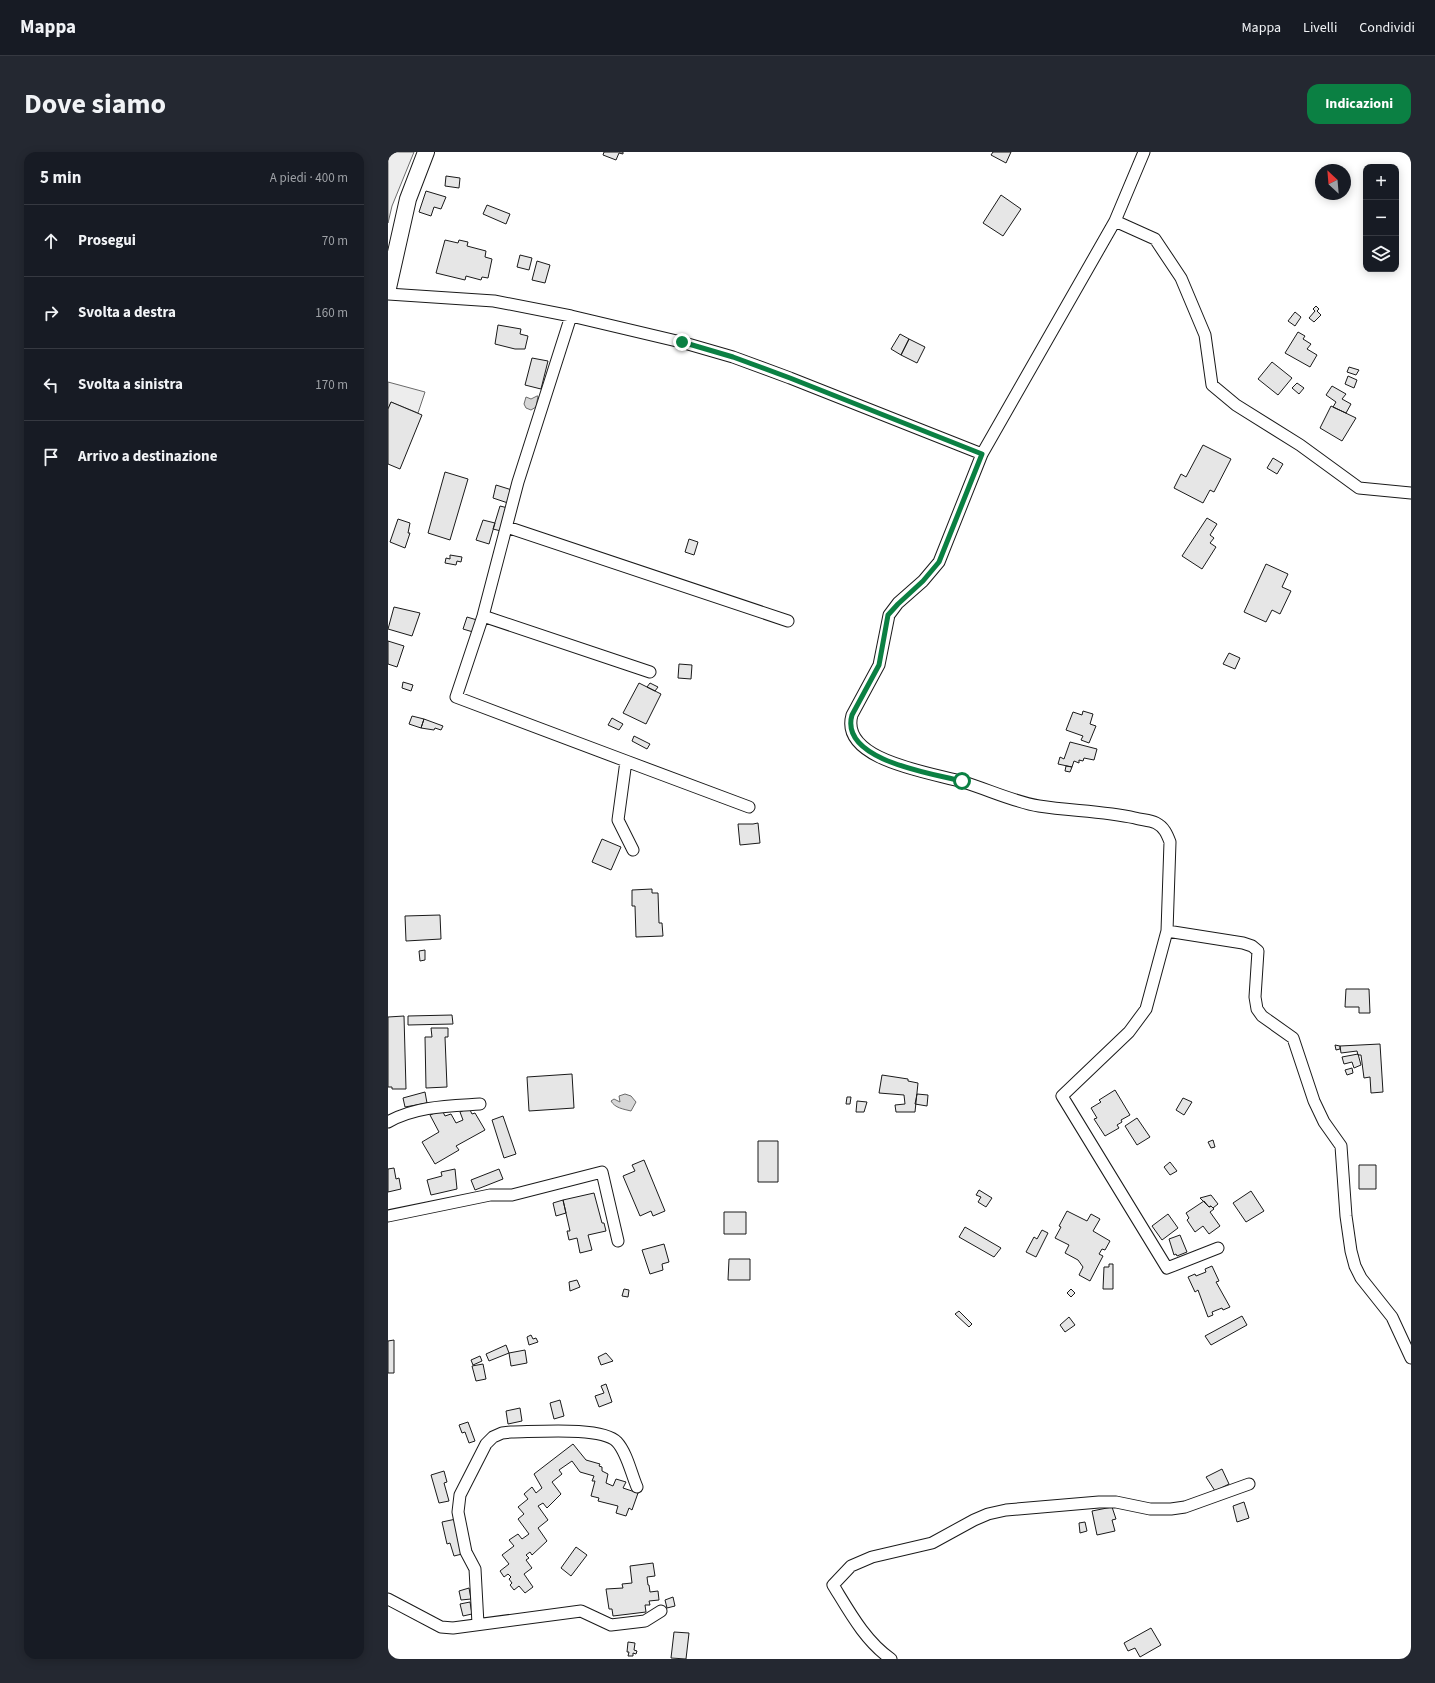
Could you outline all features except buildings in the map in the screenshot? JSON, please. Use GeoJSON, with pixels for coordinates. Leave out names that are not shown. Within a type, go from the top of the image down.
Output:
{"type":"FeatureCollection","features":[{"type":"Feature","properties":{"kind":"street"},"geometry":{"type":"LineString","coordinates":[[388,288],[408,199],[426,152]]}},
{"type":"Feature","properties":{"kind":"street"},"geometry":{"type":"LineString","coordinates":[[1144,152],[1115,221],[982,454],[939,562],[923,581],[888,615],[879,665],[852,715],[850,723],[852,732],[864,748],[879,757],[901,766],[962,781],[1037,806],[1119,815],[1156,823],[1165,830],[1170,842],[1167,931],[1146,1009],[1129,1032],[1062,1096],[1167,1268],[1218,1248]]}},
{"type":"Feature","properties":{"kind":"street"},"geometry":{"type":"LineString","coordinates":[[1115,221],[1155,239],[1181,278],[1205,335],[1212,384],[1236,405],[1300,445],[1359,488],[1411,493]]}},
{"type":"Feature","properties":{"kind":"street"},"geometry":{"type":"LineString","coordinates":[[388,294],[494,301],[571,316],[682,342],[733,357],[982,454]]}},
{"type":"Feature","properties":{"kind":"street"},"geometry":{"type":"LineString","coordinates":[[571,316],[518,482],[483,616],[456,697],[749,807]]}},
{"type":"Feature","properties":{"kind":"street"},"geometry":{"type":"LineString","coordinates":[[507,527],[788,621]]}},
{"type":"Feature","properties":{"kind":"street"},"geometry":{"type":"LineString","coordinates":[[483,616],[650,672]]}},
{"type":"Feature","properties":{"kind":"street"},"geometry":{"type":"LineString","coordinates":[[626,761],[618,820],[633,850]]}},
{"type":"Feature","properties":{"kind":"street"},"geometry":{"type":"LineString","coordinates":[[1167,931],[1243,943],[1252,946],[1258,951],[1255,997],[1257,1009],[1262,1016],[1293,1038],[1314,1101],[1324,1122],[1341,1146],[1346,1216],[1351,1251],[1355,1266],[1361,1278],[1392,1317],[1411,1358]]}},
{"type":"Feature","properties":{"kind":"street"},"geometry":{"type":"LineString","coordinates":[[388,1122],[402,1114],[442,1106],[480,1104]]}},
{"type":"Feature","properties":{"kind":"street"},"geometry":{"type":"LineString","coordinates":[[388,1216],[490,1195],[512,1196],[602,1172],[618,1242]]}},
{"type":"Feature","properties":{"kind":"street"},"geometry":{"type":"LineString","coordinates":[[478,1624],[475,1569],[466,1552],[458,1512],[460,1495],[482,1452],[493,1437],[502,1433],[511,1432],[600,1433],[609,1436],[622,1450],[637,1487]]}},
{"type":"Feature","properties":{"kind":"street"},"geometry":{"type":"LineString","coordinates":[[891,1659],[874,1645],[849,1612],[833,1585],[851,1566],[872,1557],[932,1543],[974,1520],[988,1514],[1006,1510],[1099,1502],[1116,1502],[1150,1508],[1171,1509],[1185,1507],[1249,1484]]}},
{"type":"Feature","properties":{"kind":"street"},"geometry":{"type":"LineString","coordinates":[[388,1599],[441,1627],[453,1628],[581,1611],[611,1625],[646,1621],[661,1611]]}},
{"type":"Feature","properties":{"kind":"shaded area"},"geometry":{"type":"Polygon","coordinates":[[[388,152],[414,152],[392,206],[388,223],[388,152]]]}},
{"type":"Feature","properties":{"kind":"shaded area"},"geometry":{"type":"Polygon","coordinates":[[[388,382],[425,392],[418,413],[391,402],[388,409],[388,382]]]}},
{"type":"Feature","properties":{"kind":"shaded area"},"geometry":{"type":"Polygon","coordinates":[[[537,396],[536,407],[531,410],[526,408],[524,404],[526,397],[531,399],[537,396]]]}},
{"type":"Feature","properties":{"kind":"shaded area"},"geometry":{"type":"Polygon","coordinates":[[[625,1094],[631,1096],[636,1102],[631,1111],[617,1107],[611,1101],[614,1099],[620,1102],[619,1096],[625,1094]]]}},
{"type":"Feature","properties":{"kind":"route"},"geometry":{"type":"LineString","coordinates":[[682,342],[733,357],[790,378],[982,454],[939,562],[923,581],[888,615],[879,665],[852,715],[850,723],[852,732],[857,741],[864,748],[879,757],[901,766],[962,781]]}}]}
